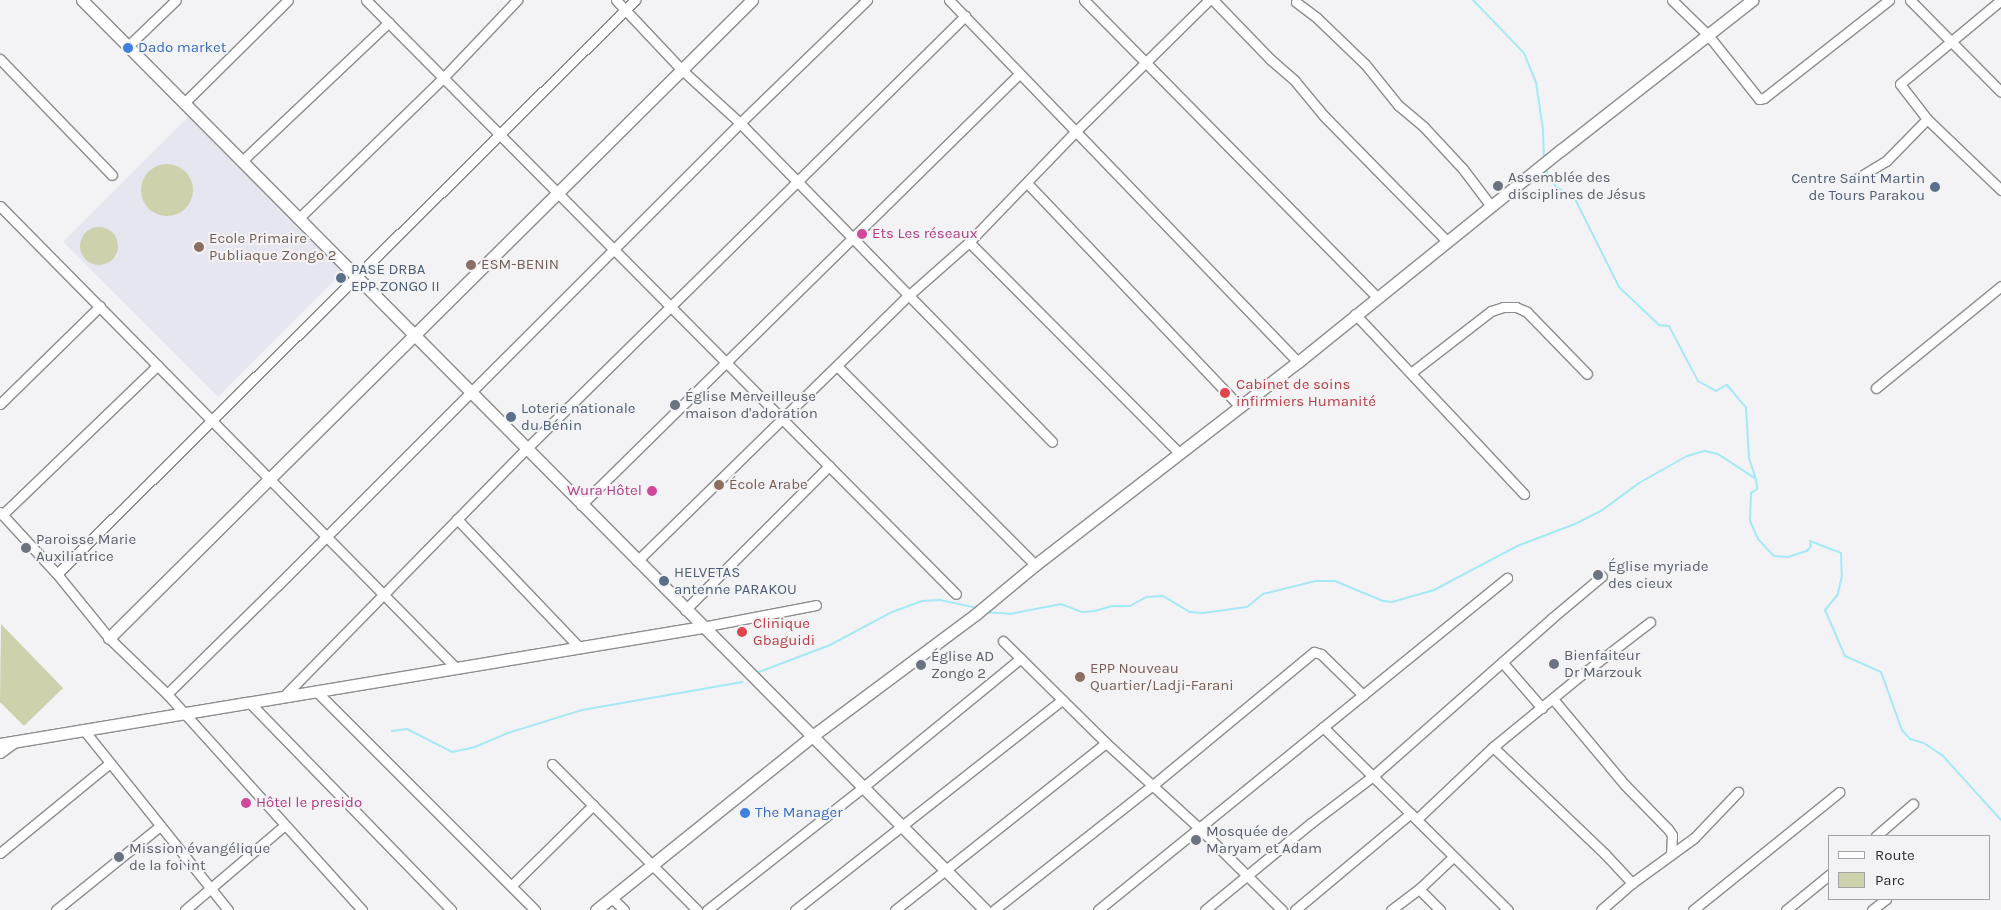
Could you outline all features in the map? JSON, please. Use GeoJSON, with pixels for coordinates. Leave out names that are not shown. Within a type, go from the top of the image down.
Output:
{"type":"FeatureCollection","features":[{"type":"Feature","properties":{"kind":"street"},"geometry":{"type":"LineString","coordinates":[[82,0],[811,737],[985,910]]}},
{"type":"Feature","properties":{"kind":"street"},"geometry":{"type":"LineString","coordinates":[[128,46],[176,0]]}},
{"type":"Feature","properties":{"kind":"street"},"geometry":{"type":"LineString","coordinates":[[184,103],[288,0]]}},
{"type":"Feature","properties":{"kind":"street"},"geometry":{"type":"LineString","coordinates":[[366,0],[956,594]]}},
{"type":"Feature","properties":{"kind":"street"},"geometry":{"type":"LineString","coordinates":[[298,219],[443,78],[517,0]]}},
{"type":"Feature","properties":{"kind":"street"},"geometry":{"type":"LineString","coordinates":[[616,0],[682,70],[740,123],[852,240],[1052,442]]}},
{"type":"Feature","properties":{"kind":"street"},"geometry":{"type":"LineString","coordinates":[[57,574],[635,0]]}},
{"type":"Feature","properties":{"kind":"street"},"geometry":{"type":"LineString","coordinates":[[109,638],[752,0]]}},
{"type":"Feature","properties":{"kind":"street"},"geometry":{"type":"LineString","coordinates":[[167,694],[615,250],[740,123],[867,0]]}},
{"type":"Feature","properties":{"kind":"street"},"geometry":{"type":"LineString","coordinates":[[950,0],[1298,362]]}},
{"type":"Feature","properties":{"kind":"street"},"geometry":{"type":"LineString","coordinates":[[1084,0],[1377,297]]}},
{"type":"Feature","properties":{"kind":"street"},"geometry":{"type":"LineString","coordinates":[[637,561],[908,296],[968,242],[1075,132],[1209,0]]}},
{"type":"Feature","properties":{"kind":"street"},"geometry":{"type":"LineString","coordinates":[[1213,0],[1294,81],[1324,116],[1447,241]]}},
{"type":"Feature","properties":{"kind":"street"},"geometry":{"type":"LineString","coordinates":[[1672,0],[1708,35],[1759,99],[1889,0]]}},
{"type":"Feature","properties":{"kind":"street"},"geometry":{"type":"LineString","coordinates":[[596,910],[811,737],[980,611],[1035,565],[1298,362],[1560,150],[1752,0]]}},
{"type":"Feature","properties":{"kind":"street"},"geometry":{"type":"LineString","coordinates":[[1910,0],[2001,92]]}},
{"type":"Feature","properties":{"kind":"street"},"geometry":{"type":"LineString","coordinates":[[2001,0],[1900,84],[1927,119],[2001,190]]}},
{"type":"Feature","properties":{"kind":"street"},"geometry":{"type":"LineString","coordinates":[[1296,2],[1365,64],[1398,105],[1424,127],[1463,169],[1491,206]]}},
{"type":"Feature","properties":{"kind":"street"},"geometry":{"type":"LineString","coordinates":[[283,697],[526,449],[965,16]]}},
{"type":"Feature","properties":{"kind":"street"},"geometry":{"type":"LineString","coordinates":[[242,162],[389,22]]}},
{"type":"Feature","properties":{"kind":"street"},"geometry":{"type":"LineString","coordinates":[[0,59],[112,175]]}},
{"type":"Feature","properties":{"kind":"street"},"geometry":{"type":"LineString","coordinates":[[581,504],[1020,74]]}},
{"type":"Feature","properties":{"kind":"street"},"geometry":{"type":"LineString","coordinates":[[1856,179],[1886,161],[1927,119]]}},
{"type":"Feature","properties":{"kind":"street"},"geometry":{"type":"LineString","coordinates":[[1027,183],[1239,406]]}},
{"type":"Feature","properties":{"kind":"street"},"geometry":{"type":"LineString","coordinates":[[0,206],[456,668]]}},
{"type":"Feature","properties":{"kind":"street"},"geometry":{"type":"LineString","coordinates":[[968,242],[1180,453]]}},
{"type":"Feature","properties":{"kind":"street"},"geometry":{"type":"LineString","coordinates":[[1876,388],[2001,286]]}},
{"type":"Feature","properties":{"kind":"street"},"geometry":{"type":"LineString","coordinates":[[0,404],[100,306]]}},
{"type":"Feature","properties":{"kind":"street"},"geometry":{"type":"LineString","coordinates":[[1412,372],[1491,312],[1503,307],[1516,307],[1526,312],[1587,374]]}},
{"type":"Feature","properties":{"kind":"street"},"geometry":{"type":"LineString","coordinates":[[1355,314],[1412,372],[1524,494]]}},
{"type":"Feature","properties":{"kind":"street"},"geometry":{"type":"LineString","coordinates":[[158,365],[1,513],[57,574],[109,638],[167,694],[362,910]]}},
{"type":"Feature","properties":{"kind":"street"},"geometry":{"type":"LineString","coordinates":[[837,366],[1035,565]]}},
{"type":"Feature","properties":{"kind":"street"},"geometry":{"type":"LineString","coordinates":[[685,610],[829,466]]}},
{"type":"Feature","properties":{"kind":"street"},"geometry":{"type":"LineString","coordinates":[[457,519],[579,647]]}},
{"type":"Feature","properties":{"kind":"street"},"geometry":{"type":"LineString","coordinates":[[1205,910],[1311,823],[1373,776],[1602,576]]}},
{"type":"Feature","properties":{"kind":"street"},"geometry":{"type":"LineString","coordinates":[[1098,910],[1506,578]]}},
{"type":"Feature","properties":{"kind":"street"},"geometry":{"type":"LineString","coordinates":[[0,744],[702,627],[816,605]]}},
{"type":"Feature","properties":{"kind":"street"},"geometry":{"type":"LineString","coordinates":[[1295,910],[1414,816],[1493,747],[1650,622]]}},
{"type":"Feature","properties":{"kind":"street"},"geometry":{"type":"LineString","coordinates":[[1003,641],[1106,744],[1199,828],[1282,910]]}},
{"type":"Feature","properties":{"kind":"street"},"geometry":{"type":"LineString","coordinates":[[994,910],[1153,785],[1314,652],[1321,654],[1363,694]]}},
{"type":"Feature","properties":{"kind":"street"},"geometry":{"type":"LineString","coordinates":[[707,910],[862,788],[1021,658]]}},
{"type":"Feature","properties":{"kind":"street"},"geometry":{"type":"LineString","coordinates":[[1502,662],[1542,708]]}},
{"type":"Feature","properties":{"kind":"street"},"geometry":{"type":"LineString","coordinates":[[316,691],[536,910]]}},
{"type":"Feature","properties":{"kind":"street"},"geometry":{"type":"LineString","coordinates":[[1553,699],[1625,785],[1668,829],[1672,835],[1671,854]]}},
{"type":"Feature","properties":{"kind":"street"},"geometry":{"type":"LineString","coordinates":[[795,910],[1062,700]]}},
{"type":"Feature","properties":{"kind":"street"},"geometry":{"type":"LineString","coordinates":[[249,702],[451,910]]}},
{"type":"Feature","properties":{"kind":"street"},"geometry":{"type":"LineString","coordinates":[[1323,727],[1508,910]]}},
{"type":"Feature","properties":{"kind":"street"},"geometry":{"type":"LineString","coordinates":[[83,730],[228,910]]}},
{"type":"Feature","properties":{"kind":"street"},"geometry":{"type":"LineString","coordinates":[[0,753],[16,741]]}},
{"type":"Feature","properties":{"kind":"street"},"geometry":{"type":"LineString","coordinates":[[895,910],[1106,744]]}},
{"type":"Feature","properties":{"kind":"street"},"geometry":{"type":"LineString","coordinates":[[1493,747],[1599,848],[1632,883]]}},
{"type":"Feature","properties":{"kind":"street"},"geometry":{"type":"LineString","coordinates":[[0,853],[110,763]]}},
{"type":"Feature","properties":{"kind":"street"},"geometry":{"type":"LineString","coordinates":[[552,764],[697,910]]}},
{"type":"Feature","properties":{"kind":"street"},"geometry":{"type":"LineString","coordinates":[[1601,910],[1632,883],[1694,838],[1738,792]]}},
{"type":"Feature","properties":{"kind":"street"},"geometry":{"type":"LineString","coordinates":[[1693,910],[1839,792]]}},
{"type":"Feature","properties":{"kind":"street"},"geometry":{"type":"LineString","coordinates":[[1877,835],[1913,804]]}},
{"type":"Feature","properties":{"kind":"street"},"geometry":{"type":"LineString","coordinates":[[512,885],[593,805]]}},
{"type":"Feature","properties":{"kind":"street"},"geometry":{"type":"LineString","coordinates":[[185,910],[285,825]]}},
{"type":"Feature","properties":{"kind":"street"},"geometry":{"type":"LineString","coordinates":[[56,910],[160,826]]}},
{"type":"Feature","properties":{"kind":"street"},"geometry":{"type":"LineString","coordinates":[[1391,910],[1419,889],[1453,857]]}},
{"type":"Feature","properties":{"kind":"street"},"geometry":{"type":"LineString","coordinates":[[1786,910],[1828,876]]}},
{"type":"Feature","properties":{"kind":"street"},"geometry":{"type":"LineString","coordinates":[[1419,889],[1440,910]]}},
{"type":"Feature","properties":{"kind":"street"},"geometry":{"type":"LineString","coordinates":[[612,898],[624,910]]}},
{"type":"Feature","properties":{"kind":"street"},"geometry":{"type":"LineString","coordinates":[[1872,910],[1885,900]]}},
{"type":"Feature","properties":{"kind":"shaded area"},"geometry":{"type":"Polygon","coordinates":[[[189,116],[344,271],[218,397],[63,242],[189,116]]]}},
{"type":"Feature","properties":{"kind":"green space"},"geometry":{"type":"Polygon","coordinates":[[[167,164],[177,166],[185,172],[191,180],[193,190],[191,200],[185,208],[177,214],[167,216],[157,214],[149,208],[143,200],[141,190],[143,180],[149,172],[157,166],[167,164]]]}},
{"type":"Feature","properties":{"kind":"green space"},"geometry":{"type":"Polygon","coordinates":[[[99,227],[112,233],[118,246],[112,259],[99,265],[86,259],[80,246],[86,233],[99,227]]]}},
{"type":"Feature","properties":{"kind":"green space"},"geometry":{"type":"Polygon","coordinates":[[[1,624],[63,688],[24,726],[0,702],[1,624]]]}},
{"type":"Feature","properties":{"kind":"waterway"},"geometry":{"type":"LineString","coordinates":[[1473,0],[1524,53],[1536,82],[1543,130],[1544,156]]}},
{"type":"Feature","properties":{"kind":"waterway"},"geometry":{"type":"LineString","coordinates":[[1545,169],[1557,188],[1573,195],[1619,287],[1659,325],[1669,326],[1698,381],[1716,391],[1727,385],[1746,408],[1749,458],[1756,479],[1757,489],[1751,493],[1750,521],[1758,539],[1774,556],[1788,557],[1807,551],[1811,546],[1810,541],[1841,553],[1842,576],[1838,594],[1825,610],[1845,656],[1881,672],[1902,730],[1910,739],[1924,743],[1943,756],[2001,820]]}},
{"type":"Feature","properties":{"kind":"waterway"},"geometry":{"type":"LineString","coordinates":[[984,612],[1010,614],[1061,604],[1082,612],[1095,611],[1113,606],[1130,606],[1146,597],[1163,596],[1190,612],[1203,613],[1247,607],[1263,594],[1315,581],[1335,581],[1383,601],[1392,602],[1434,590],[1517,546],[1575,524],[1601,511],[1639,483],[1687,456],[1705,451],[1718,454],[1756,479]]}},
{"type":"Feature","properties":{"kind":"waterway"},"geometry":{"type":"LineString","coordinates":[[759,672],[830,645],[892,612],[922,601],[940,600],[978,608]]}},
{"type":"Feature","properties":{"kind":"waterway"},"geometry":{"type":"LineString","coordinates":[[392,731],[407,729],[452,752],[475,747],[505,734],[582,710],[743,682]]}},
{"type":"Feature","properties":{"kind":"place","name":"Dado market"},"geometry":{"type":"Point","coordinates":[128,48]}},
{"type":"Feature","properties":{"kind":"place","name":"Assemblée des disciplines de Jésus"},"geometry":{"type":"Point","coordinates":[1498,186]}},
{"type":"Feature","properties":{"kind":"place","name":"Centre Saint Martin de Tours Parakou"},"geometry":{"type":"Point","coordinates":[1935,187]}},
{"type":"Feature","properties":{"kind":"place","name":"Ets Les réseaux"},"geometry":{"type":"Point","coordinates":[862,234]}},
{"type":"Feature","properties":{"kind":"place","name":"Ecole Primaire Publiaque Zongo 2"},"geometry":{"type":"Point","coordinates":[199,247]}},
{"type":"Feature","properties":{"kind":"place","name":"ESM-BENIN"},"geometry":{"type":"Point","coordinates":[471,265]}},
{"type":"Feature","properties":{"kind":"place","name":"PASE DRBA EPP ZONGO II"},"geometry":{"type":"Point","coordinates":[341,278]}},
{"type":"Feature","properties":{"kind":"place","name":"Cabinet de soins infirmiers Humanité"},"geometry":{"type":"Point","coordinates":[1225,393]}},
{"type":"Feature","properties":{"kind":"place","name":"Église Merveilleuse maison d'adoration"},"geometry":{"type":"Point","coordinates":[675,405]}},
{"type":"Feature","properties":{"kind":"place","name":"Loterie nationale du Bénin"},"geometry":{"type":"Point","coordinates":[511,417]}},
{"type":"Feature","properties":{"kind":"place","name":"École Arabe"},"geometry":{"type":"Point","coordinates":[719,485]}},
{"type":"Feature","properties":{"kind":"place","name":"Wura Hôtel"},"geometry":{"type":"Point","coordinates":[652,491]}},
{"type":"Feature","properties":{"kind":"place","name":"Paroisse Marie Auxiliatrice"},"geometry":{"type":"Point","coordinates":[26,548]}},
{"type":"Feature","properties":{"kind":"place","name":"Église myriade des cieux"},"geometry":{"type":"Point","coordinates":[1598,575]}},
{"type":"Feature","properties":{"kind":"place","name":"HELVETAS antenne PARAKOU"},"geometry":{"type":"Point","coordinates":[664,581]}},
{"type":"Feature","properties":{"kind":"place","name":"Clinique Gbaguidi"},"geometry":{"type":"Point","coordinates":[742,632]}},
{"type":"Feature","properties":{"kind":"place","name":"Bienfaiteur Dr Marzouk"},"geometry":{"type":"Point","coordinates":[1554,664]}},
{"type":"Feature","properties":{"kind":"place","name":"Église AD Zongo 2"},"geometry":{"type":"Point","coordinates":[921,665]}},
{"type":"Feature","properties":{"kind":"place","name":"EPP Nouveau Quartier/Ladji-Farani"},"geometry":{"type":"Point","coordinates":[1080,677]}},
{"type":"Feature","properties":{"kind":"place","name":"Hôtel le presido"},"geometry":{"type":"Point","coordinates":[246,803]}},
{"type":"Feature","properties":{"kind":"place","name":"The Manager"},"geometry":{"type":"Point","coordinates":[745,813]}},
{"type":"Feature","properties":{"kind":"place","name":"Mosquée de Maryam et Adam"},"geometry":{"type":"Point","coordinates":[1196,840]}},
{"type":"Feature","properties":{"kind":"place","name":"Mission évangélique de la foi int"},"geometry":{"type":"Point","coordinates":[119,857]}}]}
